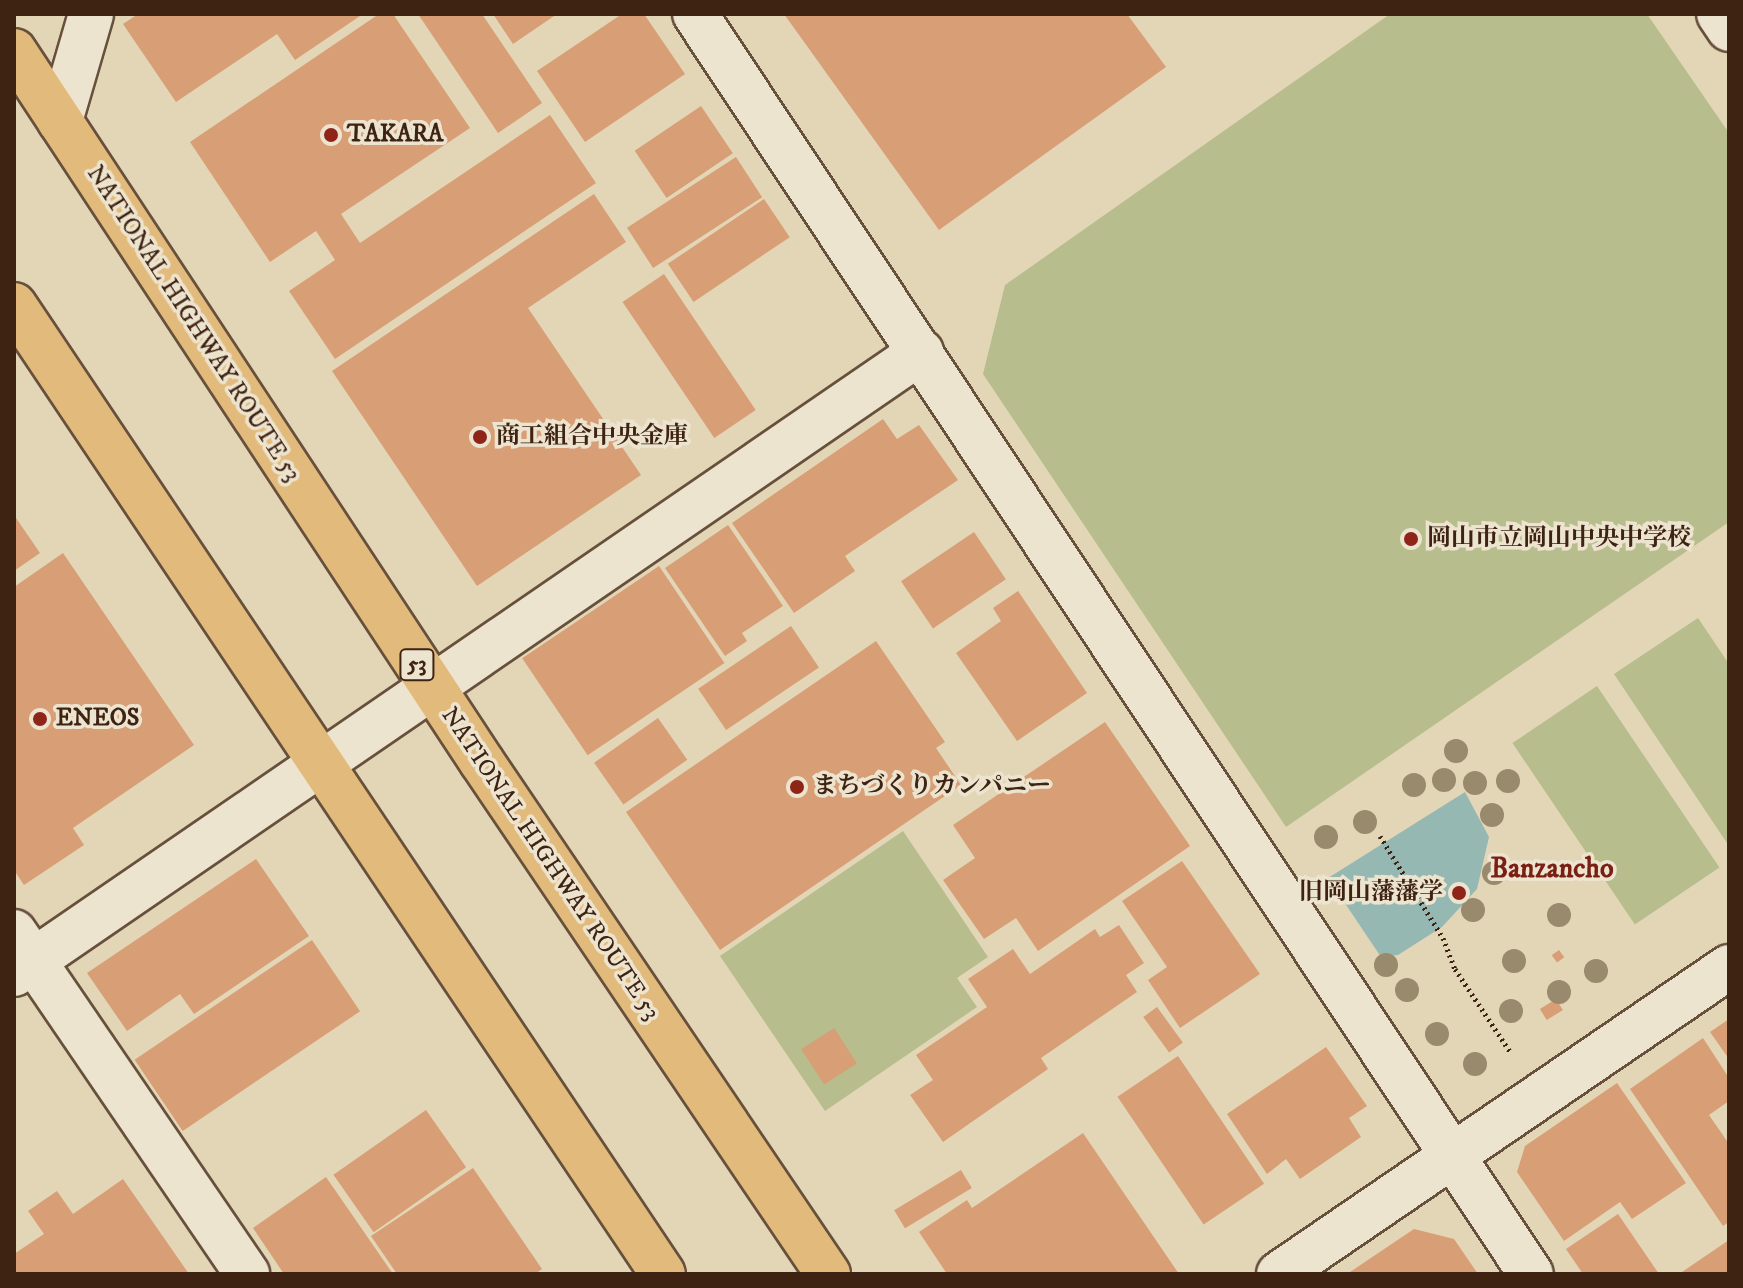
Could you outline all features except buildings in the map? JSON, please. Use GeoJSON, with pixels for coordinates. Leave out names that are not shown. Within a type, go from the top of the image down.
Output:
{"type":"FeatureCollection","features":[{"type":"Feature","properties":{"kind":"highway","name":"NATIONAL HIGHWAY ROUTE 53"},"geometry":{"type":"LineString","coordinates":[[14,51],[432,687],[828,1274]]}},
{"type":"Feature","properties":{"kind":"highway"},"geometry":{"type":"LineString","coordinates":[[14,305],[663,1274]]}},
{"type":"Feature","properties":{"kind":"street"},"geometry":{"type":"LineString","coordinates":[[60,121],[91,14]]}},
{"type":"Feature","properties":{"kind":"street"},"geometry":{"type":"LineString","coordinates":[[695,14],[1451,1158],[1531,1274]]}},
{"type":"Feature","properties":{"kind":"street"},"geometry":{"type":"LineString","coordinates":[[1719,14],[1729,29]]}},
{"type":"Feature","properties":{"kind":"street"},"geometry":{"type":"LineString","coordinates":[[247,1274],[20,956],[320,765],[921,352]]}},
{"type":"Feature","properties":{"kind":"street"},"geometry":{"type":"LineString","coordinates":[[1279,1274],[1729,967]]}},
{"type":"Feature","properties":{"kind":"path"},"geometry":{"type":"LineString","coordinates":[[1380,836],[1443,938],[1455,969],[1540,1097]]}},
{"type":"Feature","properties":{"kind":"green space","name":"岡山市立岡山中央中学校"},"geometry":{"type":"Polygon","coordinates":[[[1390,14],[1647,14],[1729,133],[1729,522],[1286,827],[983,374],[1005,285],[1390,14]]]}},
{"type":"Feature","properties":{"kind":"green space"},"geometry":{"type":"Polygon","coordinates":[[[1698,618],[1729,664],[1729,846],[1614,674],[1698,618]]]}},
{"type":"Feature","properties":{"kind":"green space"},"geometry":{"type":"Polygon","coordinates":[[[1597,686],[1719,868],[1635,925],[1512,743],[1597,686]]]}},
{"type":"Feature","properties":{"kind":"green space"},"geometry":{"type":"Polygon","coordinates":[[[903,831],[988,957],[957,978],[977,1007],[825,1111],[720,956],[903,831]]]}},
{"type":"Feature","properties":{"kind":"water"},"geometry":{"type":"Polygon","coordinates":[[[1465,792],[1489,837],[1477,889],[1442,927],[1398,955],[1381,957],[1328,878],[1465,792]]]}},
{"type":"Feature","properties":{"kind":"place","name":"TAKARA"},"geometry":{"type":"Point","coordinates":[331,135]}},
{"type":"Feature","properties":{"kind":"place","name":"商工組合中央金庫"},"geometry":{"type":"Point","coordinates":[480,437]}},
{"type":"Feature","properties":{"kind":"place","name":"岡山市立岡山中央中学校"},"geometry":{"type":"Point","coordinates":[1411,539]}},
{"type":"Feature","properties":{"kind":"place","name":"ENEOS"},"geometry":{"type":"Point","coordinates":[40,719]}},
{"type":"Feature","properties":{"kind":"place","name":"まちづくりカンパニー"},"geometry":{"type":"Point","coordinates":[797,787]}},
{"type":"Feature","properties":{"kind":"place","name":"旧岡山藩藩学"},"geometry":{"type":"Point","coordinates":[1459,893]}},
{"type":"Feature","properties":{"kind":"district","name":"Banzancho"},"geometry":{"type":"Point","coordinates":[1552,869]}}]}
